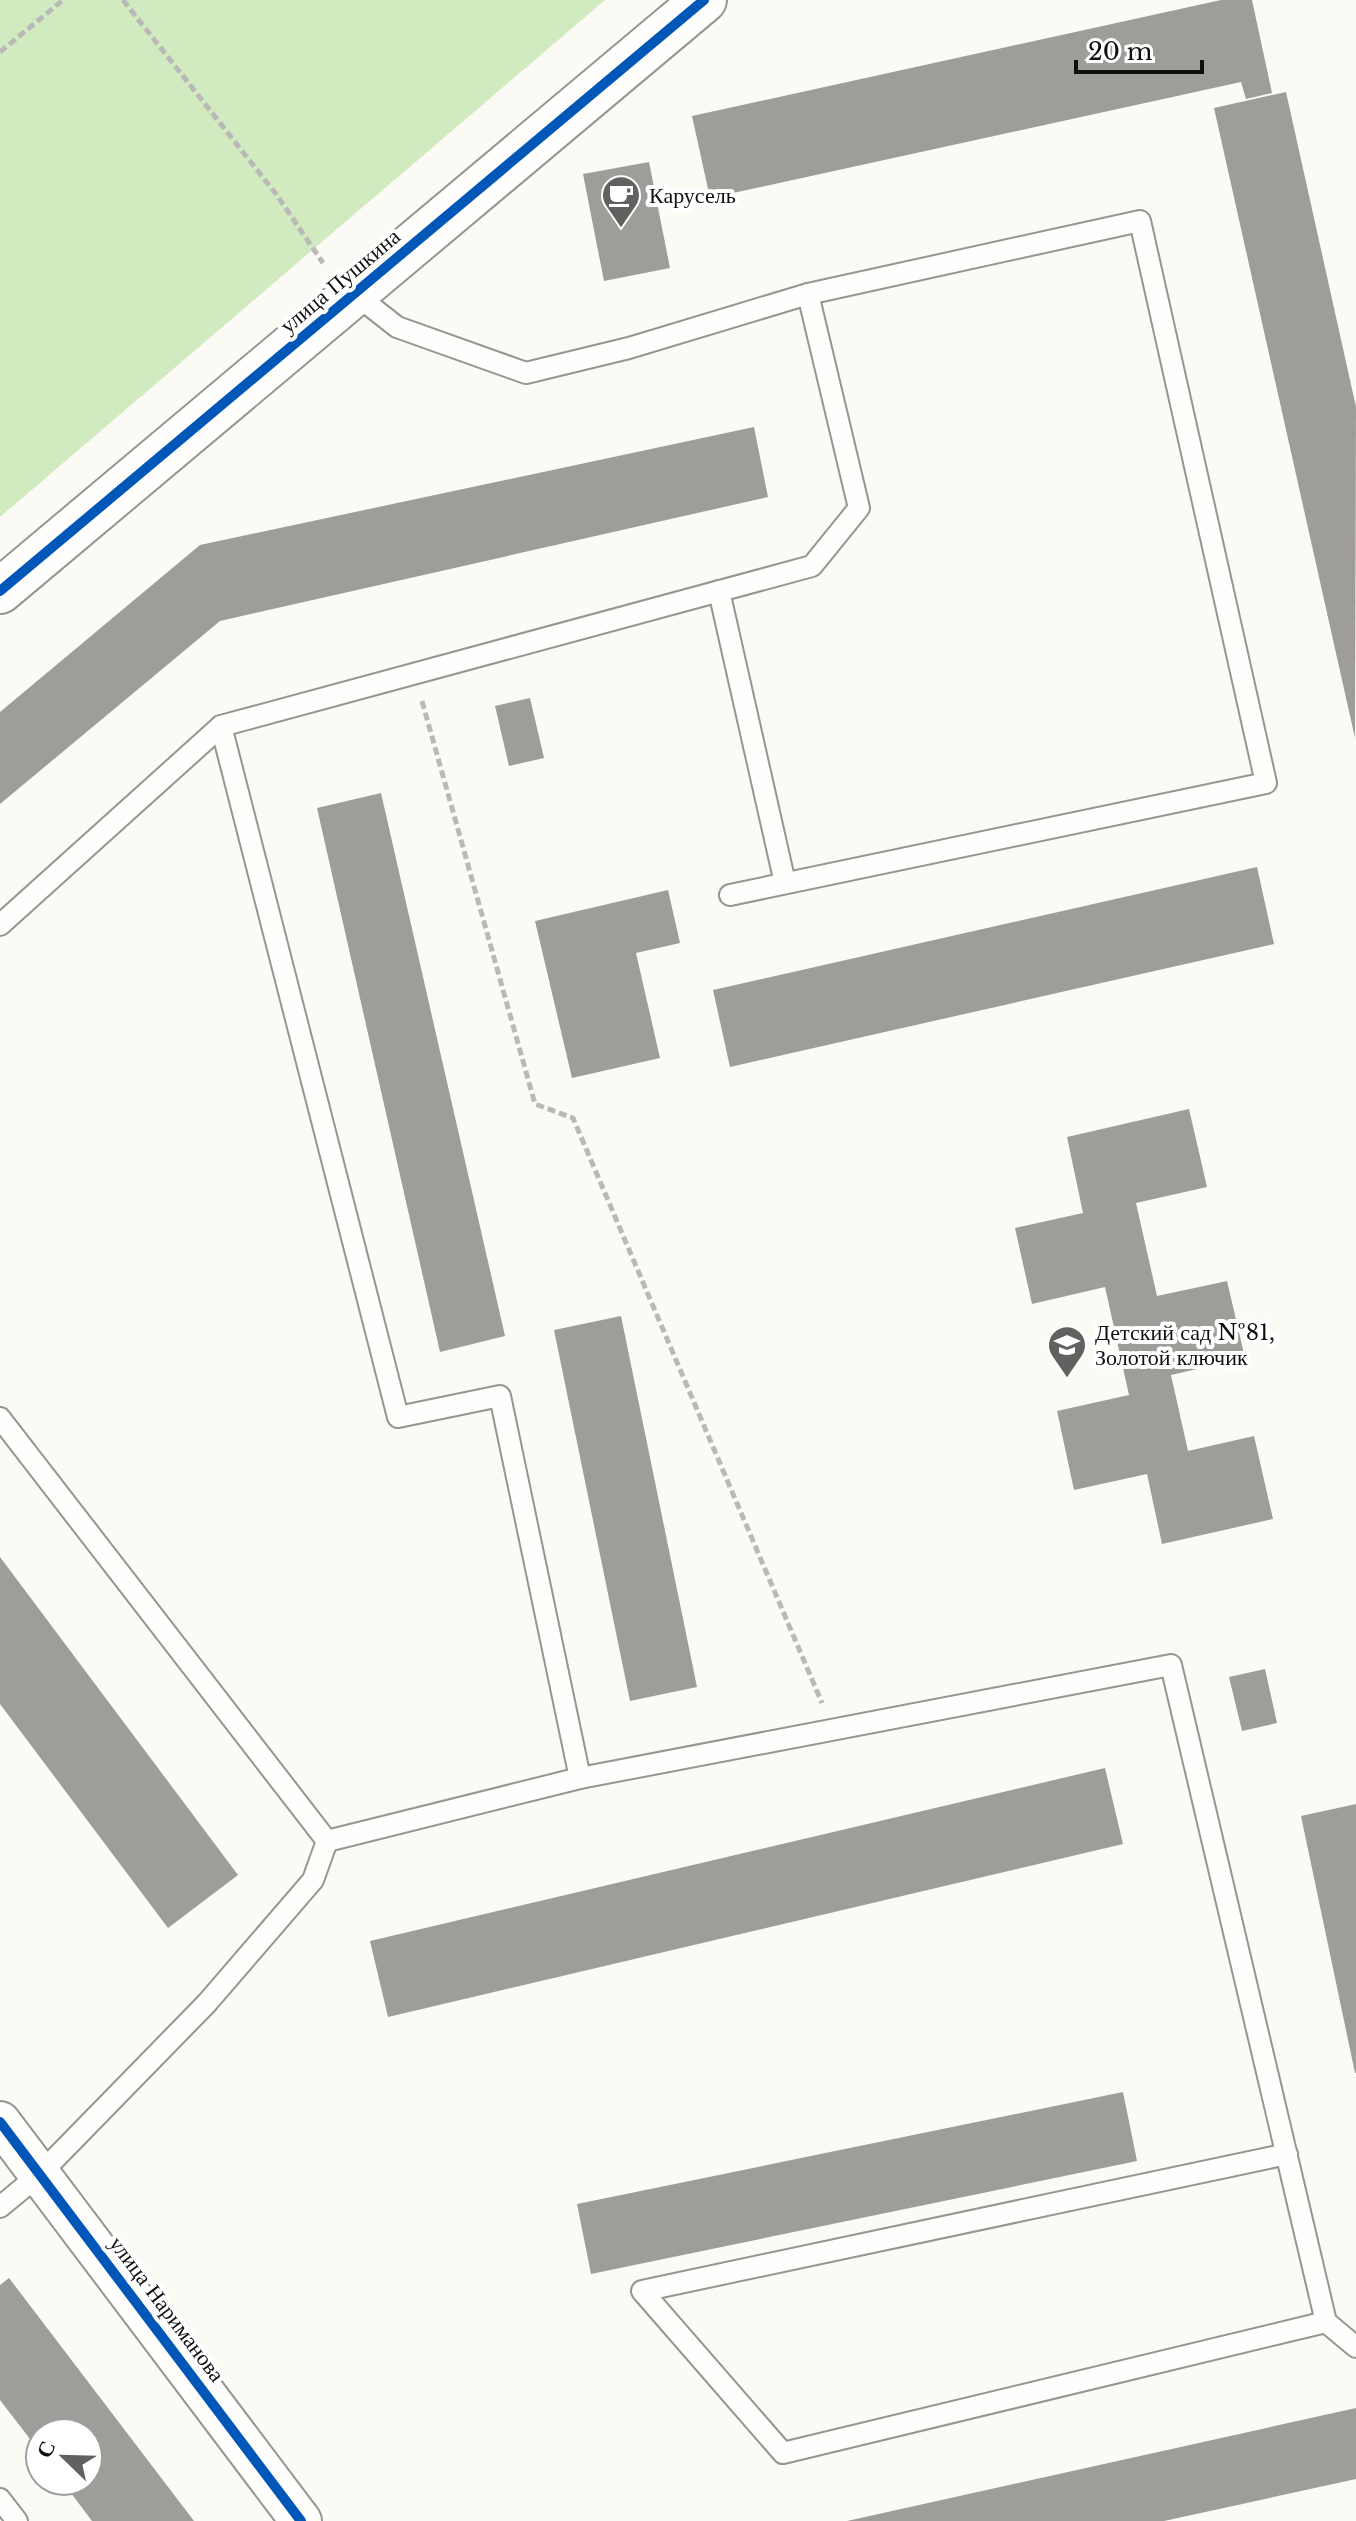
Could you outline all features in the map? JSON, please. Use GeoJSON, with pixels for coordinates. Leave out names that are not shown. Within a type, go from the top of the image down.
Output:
{"type":"FeatureCollection","features":[{"type":"Feature","properties":{"kind":"street","name":"улица Пушкина"},"geometry":{"type":"LineString","coordinates":[[0,591],[704,0]]}},
{"type":"Feature","properties":{"kind":"street","name":"улица Нариманова"},"geometry":{"type":"LineString","coordinates":[[0,2122],[301,2521]]}},
{"type":"Feature","properties":{"kind":"lane"},"geometry":{"type":"LineString","coordinates":[[352,297],[397,327],[526,373],[629,348],[808,294],[1140,221],[1266,783],[730,895]]}},
{"type":"Feature","properties":{"kind":"lane"},"geometry":{"type":"LineString","coordinates":[[0,925],[221,726],[812,566],[859,508],[808,294]]}},
{"type":"Feature","properties":{"kind":"lane"},"geometry":{"type":"LineString","coordinates":[[719,591],[785,883]]}},
{"type":"Feature","properties":{"kind":"lane"},"geometry":{"type":"LineString","coordinates":[[221,726],[398,1417],[500,1396],[580,1778]]}},
{"type":"Feature","properties":{"kind":"lane"},"geometry":{"type":"LineString","coordinates":[[0,1418],[327,1841]]}},
{"type":"Feature","properties":{"kind":"lane"},"geometry":{"type":"LineString","coordinates":[[327,1841],[580,1778],[1171,1665],[1326,2322],[1356,2347]]}},
{"type":"Feature","properties":{"kind":"lane"},"geometry":{"type":"LineString","coordinates":[[0,2207],[40,2174],[217,1992],[313,1880],[327,1841]]}},
{"type":"Feature","properties":{"kind":"lane"},"geometry":{"type":"LineString","coordinates":[[1287,2154],[642,2291],[783,2453],[1326,2322]]}},
{"type":"Feature","properties":{"kind":"lane"},"geometry":{"type":"LineString","coordinates":[[0,2499],[17,2521]]}},
{"type":"Feature","properties":{"kind":"path"},"geometry":{"type":"LineString","coordinates":[[0,52],[63,0]]}},
{"type":"Feature","properties":{"kind":"path"},"geometry":{"type":"LineString","coordinates":[[123,0],[276,194],[352,297]]}},
{"type":"Feature","properties":{"kind":"path"},"geometry":{"type":"LineString","coordinates":[[415,673],[535,1104],[573,1118],[833,1729]]}},
{"type":"Feature","properties":{"kind":"green space"},"geometry":{"type":"Polygon","coordinates":[[[0,0],[605,0],[0,517],[0,0]]]}},
{"type":"Feature","properties":{"kind":"building"},"geometry":{"type":"Polygon","coordinates":[[[1221,0],[1252,0],[1272,93],[1246,99],[1241,82],[710,198],[692,116],[1221,0]]]}},
{"type":"Feature","properties":{"kind":"building"},"geometry":{"type":"Polygon","coordinates":[[[1286,92],[1356,407],[1355,738],[1214,108],[1286,92]]]}},
{"type":"Feature","properties":{"kind":"building"},"geometry":{"type":"Polygon","coordinates":[[[649,162],[670,268],[604,281],[583,174],[649,162]]]}},
{"type":"Feature","properties":{"kind":"building"},"geometry":{"type":"Polygon","coordinates":[[[754,427],[768,497],[220,621],[0,804],[0,712],[200,545],[754,427]]]}},
{"type":"Feature","properties":{"kind":"building"},"geometry":{"type":"Polygon","coordinates":[[[530,698],[544,758],[509,766],[495,706],[530,698]]]}},
{"type":"Feature","properties":{"kind":"building"},"geometry":{"type":"Polygon","coordinates":[[[381,793],[505,1336],[440,1352],[317,808],[381,793]]]}},
{"type":"Feature","properties":{"kind":"building"},"geometry":{"type":"Polygon","coordinates":[[[1257,867],[1274,944],[730,1067],[713,990],[1257,867]]]}},
{"type":"Feature","properties":{"kind":"building"},"geometry":{"type":"Polygon","coordinates":[[[668,890],[680,943],[636,953],[660,1058],[572,1078],[535,921],[668,890]]]}},
{"type":"Feature","properties":{"kind":"building"},"geometry":{"type":"Polygon","coordinates":[[[1189,1109],[1207,1187],[1136,1203],[1157,1296],[1227,1281],[1245,1358],[1171,1375],[1188,1451],[1254,1436],[1273,1519],[1162,1544],[1147,1474],[1074,1490],[1057,1411],[1129,1395],[1105,1287],[1032,1304],[1015,1228],[1083,1213],[1067,1137],[1189,1109]]]}},
{"type":"Feature","properties":{"kind":"building"},"geometry":{"type":"Polygon","coordinates":[[[621,1316],[697,1687],[630,1701],[554,1330],[621,1316]]]}},
{"type":"Feature","properties":{"kind":"building"},"geometry":{"type":"Polygon","coordinates":[[[0,1557],[238,1875],[168,1928],[0,1704],[0,1557]]]}},
{"type":"Feature","properties":{"kind":"building"},"geometry":{"type":"Polygon","coordinates":[[[1265,1669],[1277,1723],[1242,1731],[1229,1677],[1265,1669]]]}},
{"type":"Feature","properties":{"kind":"building"},"geometry":{"type":"Polygon","coordinates":[[[1105,1768],[1123,1844],[388,2017],[370,1941],[1105,1768]]]}},
{"type":"Feature","properties":{"kind":"building"},"geometry":{"type":"Polygon","coordinates":[[[1356,1804],[1356,2073],[1355,2073],[1301,1816],[1356,1804]]]}},
{"type":"Feature","properties":{"kind":"building"},"geometry":{"type":"Polygon","coordinates":[[[1123,2092],[1137,2161],[591,2274],[577,2204],[1123,2092]]]}},
{"type":"Feature","properties":{"kind":"building"},"geometry":{"type":"Polygon","coordinates":[[[9,2278],[194,2521],[92,2521],[74,2497],[104,2497],[104,2417],[24,2417],[24,2431],[0,2400],[0,2285],[9,2278]]]}},
{"type":"Feature","properties":{"kind":"building"},"geometry":{"type":"Polygon","coordinates":[[[1356,2408],[1356,2479],[1164,2521],[847,2521],[1356,2408]]]}},
{"type":"Feature","properties":{"kind":"cycle path"},"geometry":{"type":"LineString","coordinates":[[0,591],[704,0]]}},
{"type":"Feature","properties":{"kind":"cycle path"},"geometry":{"type":"LineString","coordinates":[[0,2122],[301,2521]]}},
{"type":"Feature","properties":{"kind":"place","name":"Карусель"},"geometry":{"type":"Point","coordinates":[621,229]}},
{"type":"Feature","properties":{"kind":"place","name":"Детский сад №81, Золотой ключик"},"geometry":{"type":"Point","coordinates":[1067,1379]}}]}
